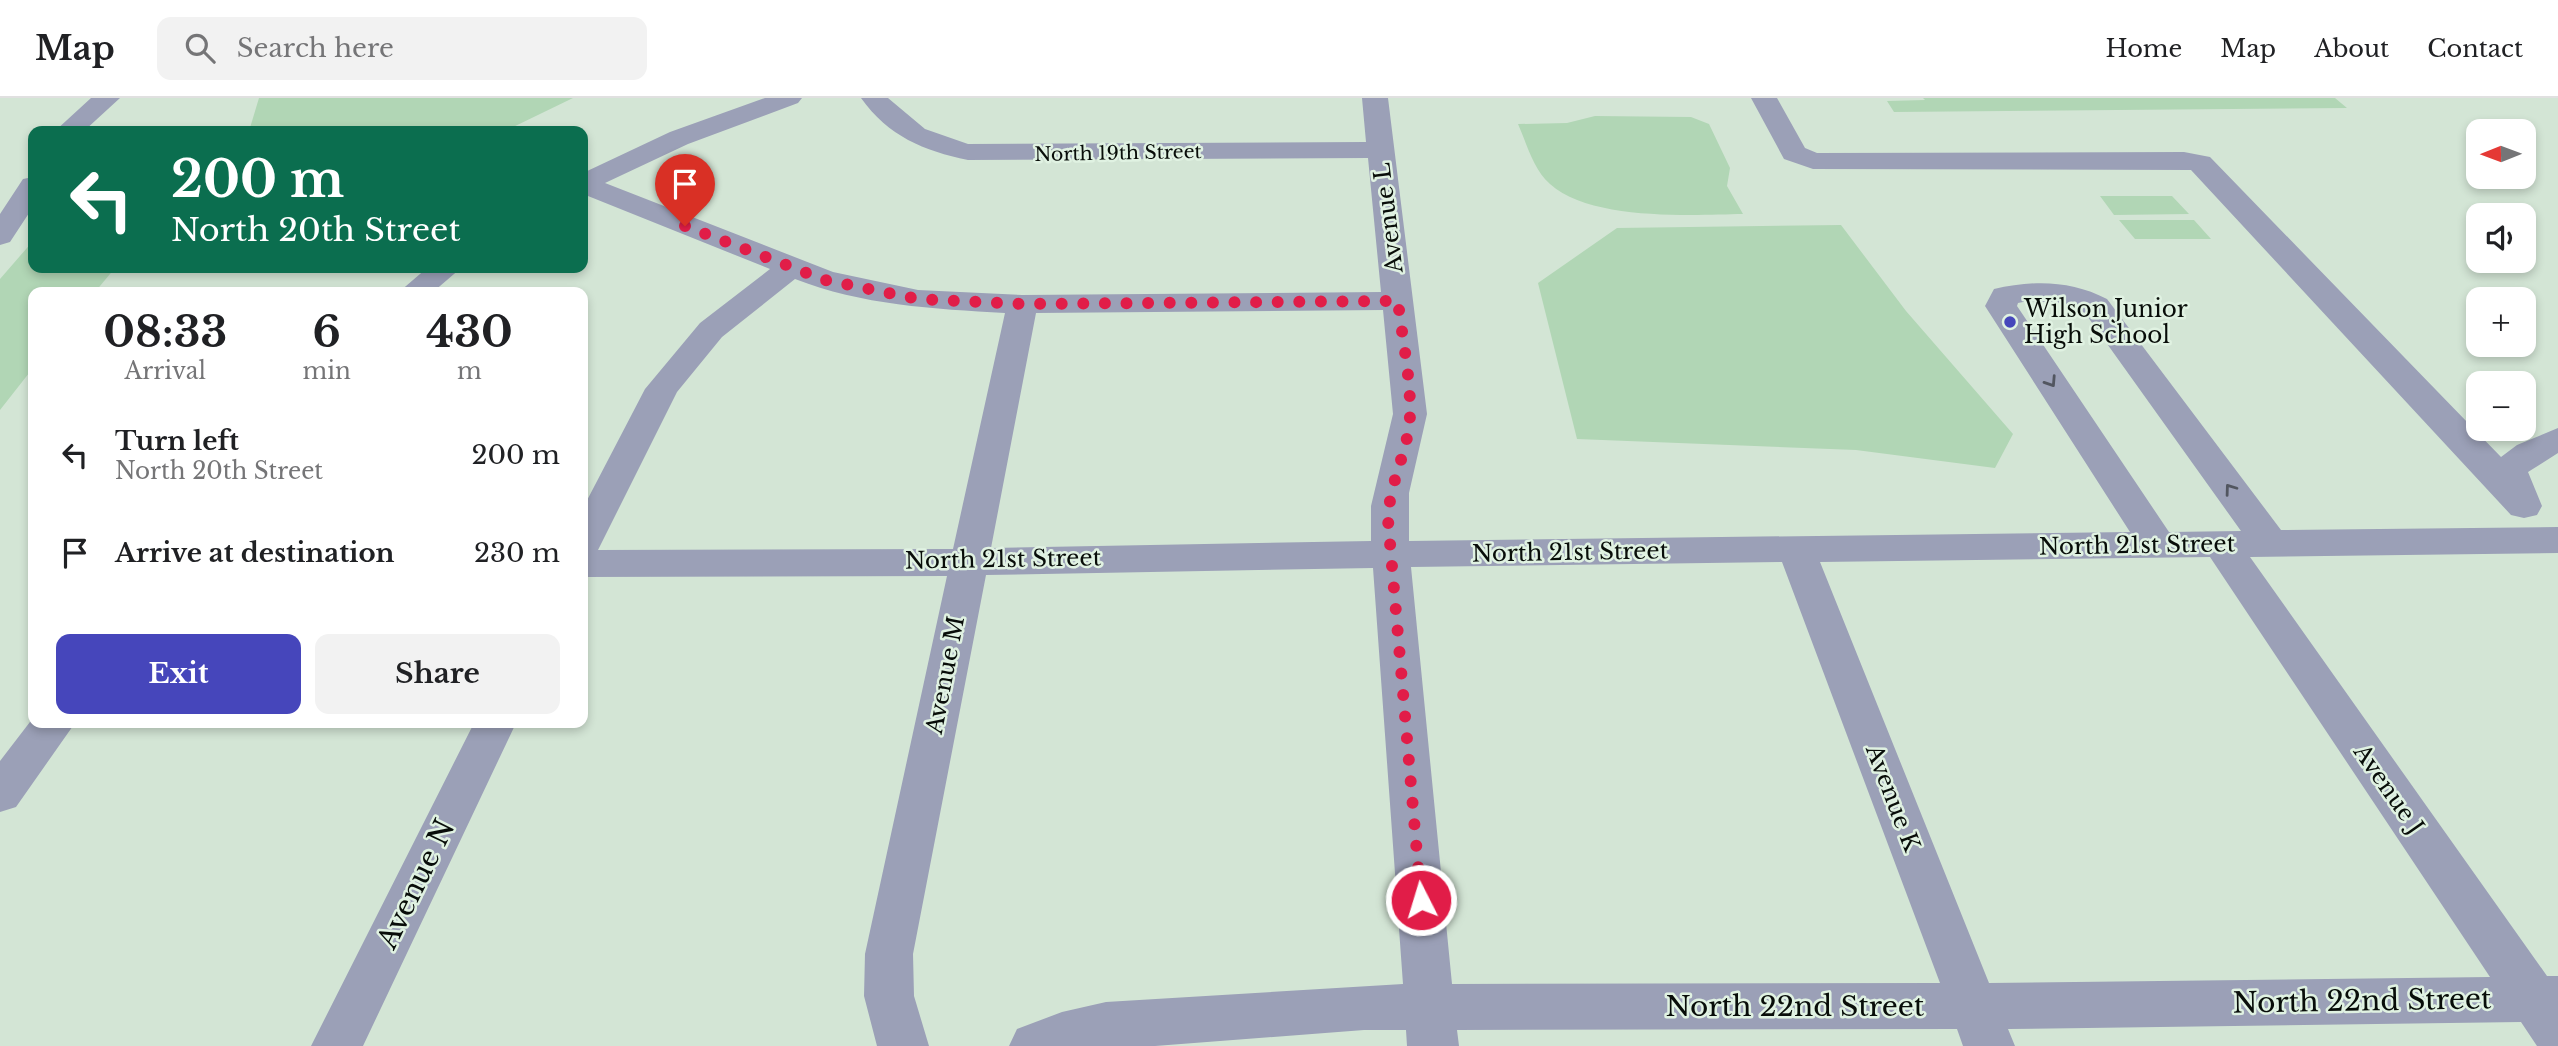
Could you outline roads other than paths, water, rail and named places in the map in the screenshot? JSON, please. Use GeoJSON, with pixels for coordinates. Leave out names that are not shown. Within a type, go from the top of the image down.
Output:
{"type":"FeatureCollection","features":[{"type":"Feature","properties":{"kind":"street"},"geometry":{"type":"LineString","coordinates":[[74,126],[107,98]]}},
{"type":"Feature","properties":{"kind":"street"},"geometry":{"type":"LineString","coordinates":[[588,182],[679,138],[789,98]]}},
{"type":"Feature","properties":{"kind":"street","name":"North 19th Street"},"geometry":{"type":"LineString","coordinates":[[874,98],[911,135],[945,148],[968,152],[1380,150]]}},
{"type":"Feature","properties":{"kind":"street","name":"Avenue L"},"geometry":{"type":"LineString","coordinates":[[1375,98],[1410,414],[1406,438],[1388,499],[1432,1026]]}},
{"type":"Feature","properties":{"kind":"street"},"geometry":{"type":"LineString","coordinates":[[1764,98],[1794,153],[1813,161],[2184,160],[2200,163],[2555,540]]}},
{"type":"Feature","properties":{"kind":"street"},"geometry":{"type":"LineString","coordinates":[[588,186],[790,268],[825,280],[887,294],[960,303],[1022,304],[1398,301]]}},
{"type":"Feature","properties":{"kind":"street"},"geometry":{"type":"LineString","coordinates":[[1,233],[28,193]]}},
{"type":"Feature","properties":{"kind":"street"},"geometry":{"type":"LineString","coordinates":[[588,534],[662,389],[712,330],[790,268]]}},
{"type":"Feature","properties":{"kind":"street"},"geometry":{"type":"LineString","coordinates":[[421,287],[439,273]]}},
{"type":"Feature","properties":{"kind":"street"},"geometry":{"type":"LineString","coordinates":[[2158,545],[2001,306],[2005,296],[2024,291],[2055,291],[2079,296],[2096,306],[2271,544]]}},
{"type":"Feature","properties":{"kind":"street","name":"Avenue M"},"geometry":{"type":"LineString","coordinates":[[903,1046],[890,996],[888,954],[1022,304]]}},
{"type":"Feature","properties":{"kind":"street"},"geometry":{"type":"LineString","coordinates":[[2518,498],[2510,469],[2529,453],[2558,439]]}},
{"type":"Feature","properties":{"kind":"street","name":"North 21st Street"},"geometry":{"type":"LineString","coordinates":[[588,564],[968,562],[1391,554],[2555,540]]}},
{"type":"Feature","properties":{"kind":"street","name":"Avenue J"},"geometry":{"type":"LineString","coordinates":[[2221,544],[2550,1011]]}},
{"type":"Feature","properties":{"kind":"street","name":"Avenue K"},"geometry":{"type":"LineString","coordinates":[[1796,549],[1981,1026]]}},
{"type":"Feature","properties":{"kind":"street"},"geometry":{"type":"LineString","coordinates":[[0,793],[50,728]]}},
{"type":"Feature","properties":{"kind":"street","name":"Avenue N"},"geometry":{"type":"LineString","coordinates":[[337,1046],[493,728]]}},
{"type":"Feature","properties":{"kind":"street","name":"North 22nd Street"},"geometry":{"type":"LineString","coordinates":[[1035,1046],[1062,1036],[1106,1026],[1364,1007],[1432,1026],[1981,1026],[2550,1011]]}},
{"type":"Feature","properties":{"kind":"place","name":"Wilson Junior High School"},"geometry":{"type":"Point","coordinates":[2010,322]}}]}
